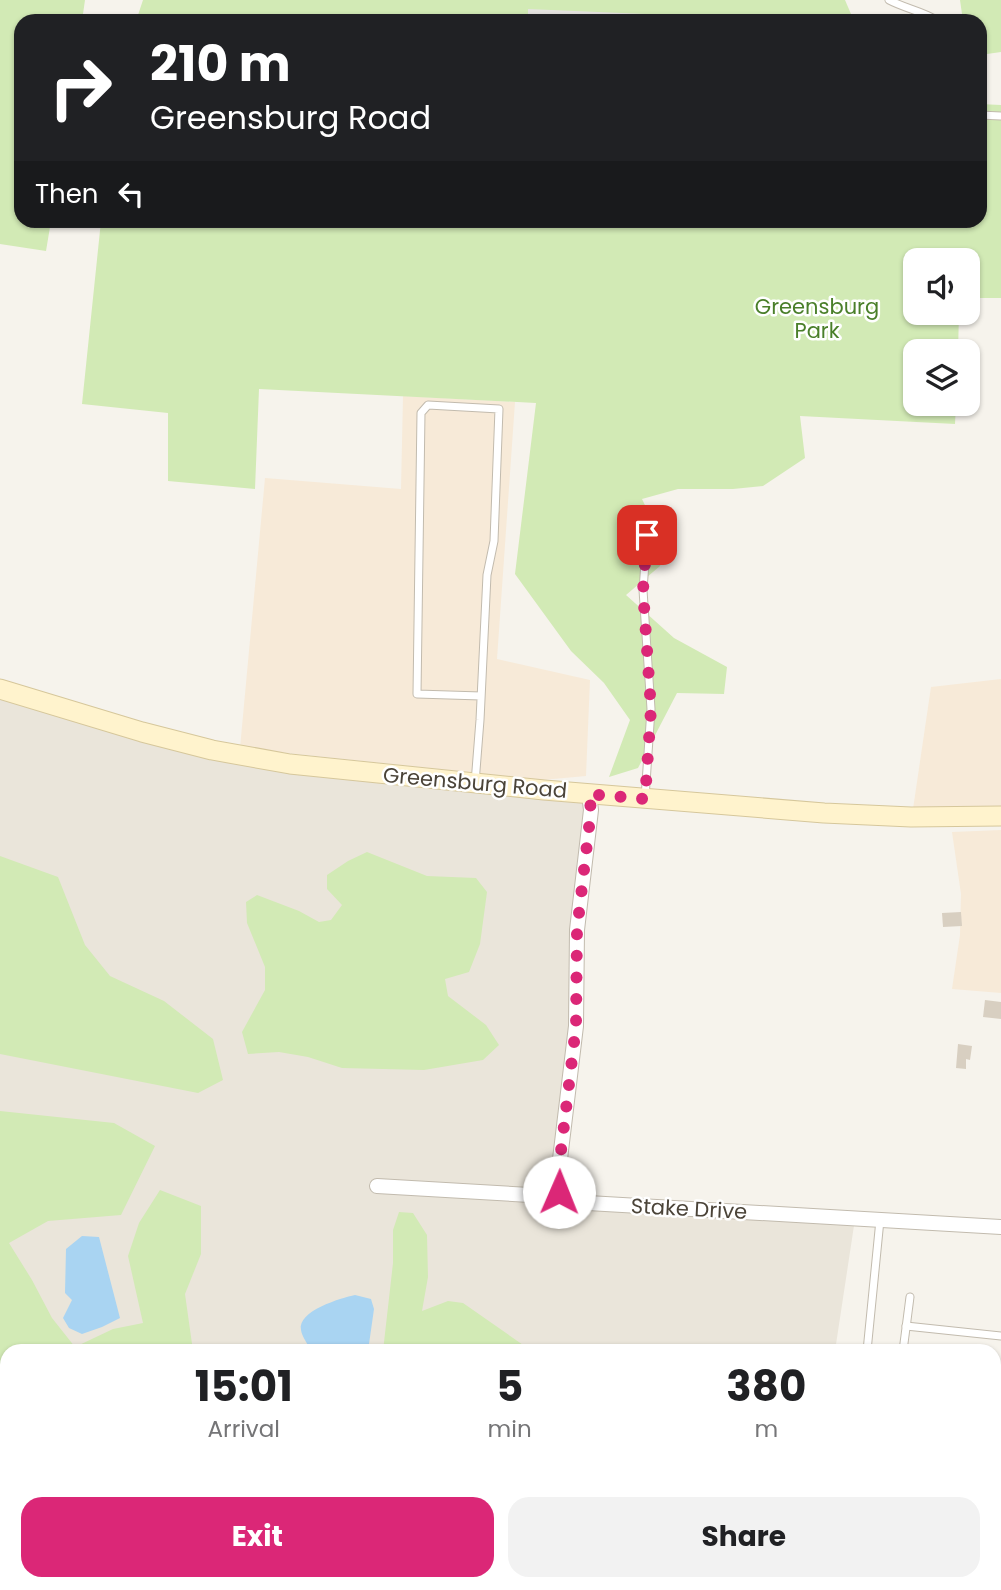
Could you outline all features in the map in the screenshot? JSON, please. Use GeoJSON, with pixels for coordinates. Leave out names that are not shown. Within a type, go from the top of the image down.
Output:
{"type":"FeatureCollection","features":[{"type":"Feature","properties":{"kind":"main road","name":"Greensburg Road"},"geometry":{"type":"LineString","coordinates":[[0,689],[142,732],[290,764],[474,784],[836,814],[1001,816]]}},
{"type":"Feature","properties":{"kind":"street"},"geometry":{"type":"LineString","coordinates":[[564,1197],[557,1184],[576,1026],[577,930],[591,810],[589,794]]}},
{"type":"Feature","properties":{"kind":"street","name":"Stake Drive"},"geometry":{"type":"LineString","coordinates":[[377,1186],[564,1197],[572,1202],[1001,1227]]}},
{"type":"Feature","properties":{"kind":"lane"},"geometry":{"type":"LineString","coordinates":[[890,0],[900,6],[928,14]]}},
{"type":"Feature","properties":{"kind":"lane"},"geometry":{"type":"LineString","coordinates":[[474,784],[481,696],[487,575],[494,541],[499,409],[428,405],[421,413],[417,694],[481,696]]}},
{"type":"Feature","properties":{"kind":"lane"},"geometry":{"type":"LineString","coordinates":[[645,799],[651,709],[643,590],[647,535]]}},
{"type":"Feature","properties":{"kind":"lane"},"geometry":{"type":"LineString","coordinates":[[868,1344],[880,1220]]}},
{"type":"Feature","properties":{"kind":"lane"},"geometry":{"type":"LineString","coordinates":[[904,1344],[910,1297]]}},
{"type":"Feature","properties":{"kind":"lane"},"geometry":{"type":"LineString","coordinates":[[906,1326],[1001,1335]]}},
{"type":"Feature","properties":{"kind":"shaded area"},"geometry":{"type":"Polygon","coordinates":[[[528,9],[646,14],[528,14],[528,9]]]}},
{"type":"Feature","properties":{"kind":"shaded area"},"geometry":{"type":"Polygon","coordinates":[[[403,396],[515,402],[497,659],[590,680],[586,776],[542,780],[240,748],[265,478],[401,489],[403,396]]]}},
{"type":"Feature","properties":{"kind":"shaded area"},"geometry":{"type":"Polygon","coordinates":[[[1001,679],[1001,813],[913,809],[931,687],[1001,679]]]}},
{"type":"Feature","properties":{"kind":"shaded area"},"geometry":{"type":"Polygon","coordinates":[[[0,688],[212,750],[589,794],[565,1110],[564,1197],[855,1219],[836,1344],[0,1344],[0,688]]]}},
{"type":"Feature","properties":{"kind":"shaded area"},"geometry":{"type":"Polygon","coordinates":[[[1001,830],[1001,993],[952,989],[960,935],[961,894],[952,832],[1001,830]]]}},
{"type":"Feature","properties":{"kind":"green space"},"geometry":{"type":"Polygon","coordinates":[[[0,0],[85,0],[83,14],[14,14],[14,228],[50,228],[46,251],[0,244],[0,0]]]}},
{"type":"Feature","properties":{"kind":"green space"},"geometry":{"type":"Polygon","coordinates":[[[143,0],[845,0],[851,14],[138,14],[143,0]]]}},
{"type":"Feature","properties":{"kind":"green space"},"geometry":{"type":"Polygon","coordinates":[[[960,0],[1001,0],[1001,52],[987,54],[987,14],[962,14],[960,0]]]}},
{"type":"Feature","properties":{"kind":"green space","name":"Greensburg Park"},"geometry":{"type":"Polygon","coordinates":[[[987,104],[1001,105],[1001,298],[980,298],[980,248],[903,248],[903,325],[959,325],[958,339],[903,339],[903,416],[955,416],[955,424],[800,416],[805,458],[763,486],[678,489],[642,499],[657,530],[670,539],[660,566],[626,595],[674,638],[727,667],[724,694],[677,693],[638,768],[609,777],[630,720],[604,683],[571,651],[515,574],[536,403],[259,389],[255,489],[168,481],[168,413],[82,404],[100,228],[987,228],[987,104]]]}},
{"type":"Feature","properties":{"kind":"green space"},"geometry":{"type":"Polygon","coordinates":[[[367,852],[427,876],[476,878],[487,892],[480,944],[469,972],[445,979],[448,996],[486,1025],[499,1045],[483,1060],[424,1070],[342,1068],[308,1057],[279,1052],[248,1054],[242,1032],[265,990],[265,967],[247,923],[246,902],[257,895],[319,922],[331,920],[342,905],[327,889],[327,875],[367,852]]]}},
{"type":"Feature","properties":{"kind":"green space"},"geometry":{"type":"Polygon","coordinates":[[[0,856],[58,877],[85,945],[110,976],[164,1001],[213,1039],[223,1080],[198,1093],[0,1054],[0,856]]]}},
{"type":"Feature","properties":{"kind":"green space"},"geometry":{"type":"Polygon","coordinates":[[[0,1111],[114,1123],[155,1146],[121,1215],[48,1221],[9,1243],[52,1318],[73,1344],[0,1344],[0,1111]]]}},
{"type":"Feature","properties":{"kind":"green space"},"geometry":{"type":"Polygon","coordinates":[[[160,1190],[201,1206],[201,1254],[185,1294],[192,1344],[81,1344],[113,1329],[143,1323],[128,1256],[139,1223],[160,1190]]]}},
{"type":"Feature","properties":{"kind":"green space"},"geometry":{"type":"Polygon","coordinates":[[[399,1212],[413,1213],[427,1235],[428,1277],[422,1311],[448,1301],[463,1303],[522,1344],[384,1344],[393,1263],[393,1230],[399,1212]]]}},
{"type":"Feature","properties":{"kind":"water"},"geometry":{"type":"Polygon","coordinates":[[[82,1236],[99,1237],[120,1318],[82,1334],[69,1328],[63,1318],[72,1300],[65,1293],[66,1249],[82,1236]]]}},
{"type":"Feature","properties":{"kind":"water"},"geometry":{"type":"Polygon","coordinates":[[[355,1295],[371,1299],[374,1309],[369,1344],[308,1344],[301,1330],[306,1317],[321,1306],[355,1295]]]}},
{"type":"Feature","properties":{"kind":"building"},"geometry":{"type":"Polygon","coordinates":[[[961,912],[962,926],[943,927],[942,913],[961,912]]]}},
{"type":"Feature","properties":{"kind":"building"},"geometry":{"type":"Polygon","coordinates":[[[985,1000],[1001,1002],[1001,1019],[983,1017],[985,1000]]]}},
{"type":"Feature","properties":{"kind":"building"},"geometry":{"type":"Polygon","coordinates":[[[958,1044],[972,1046],[970,1060],[966,1059],[966,1069],[956,1068],[958,1044]]]}},
{"type":"Feature","properties":{"kind":"route"},"geometry":{"type":"LineString","coordinates":[[559,1192],[557,1184],[576,1026],[577,930],[591,810],[589,794],[645,799],[651,709],[643,590],[647,535]]}}]}
